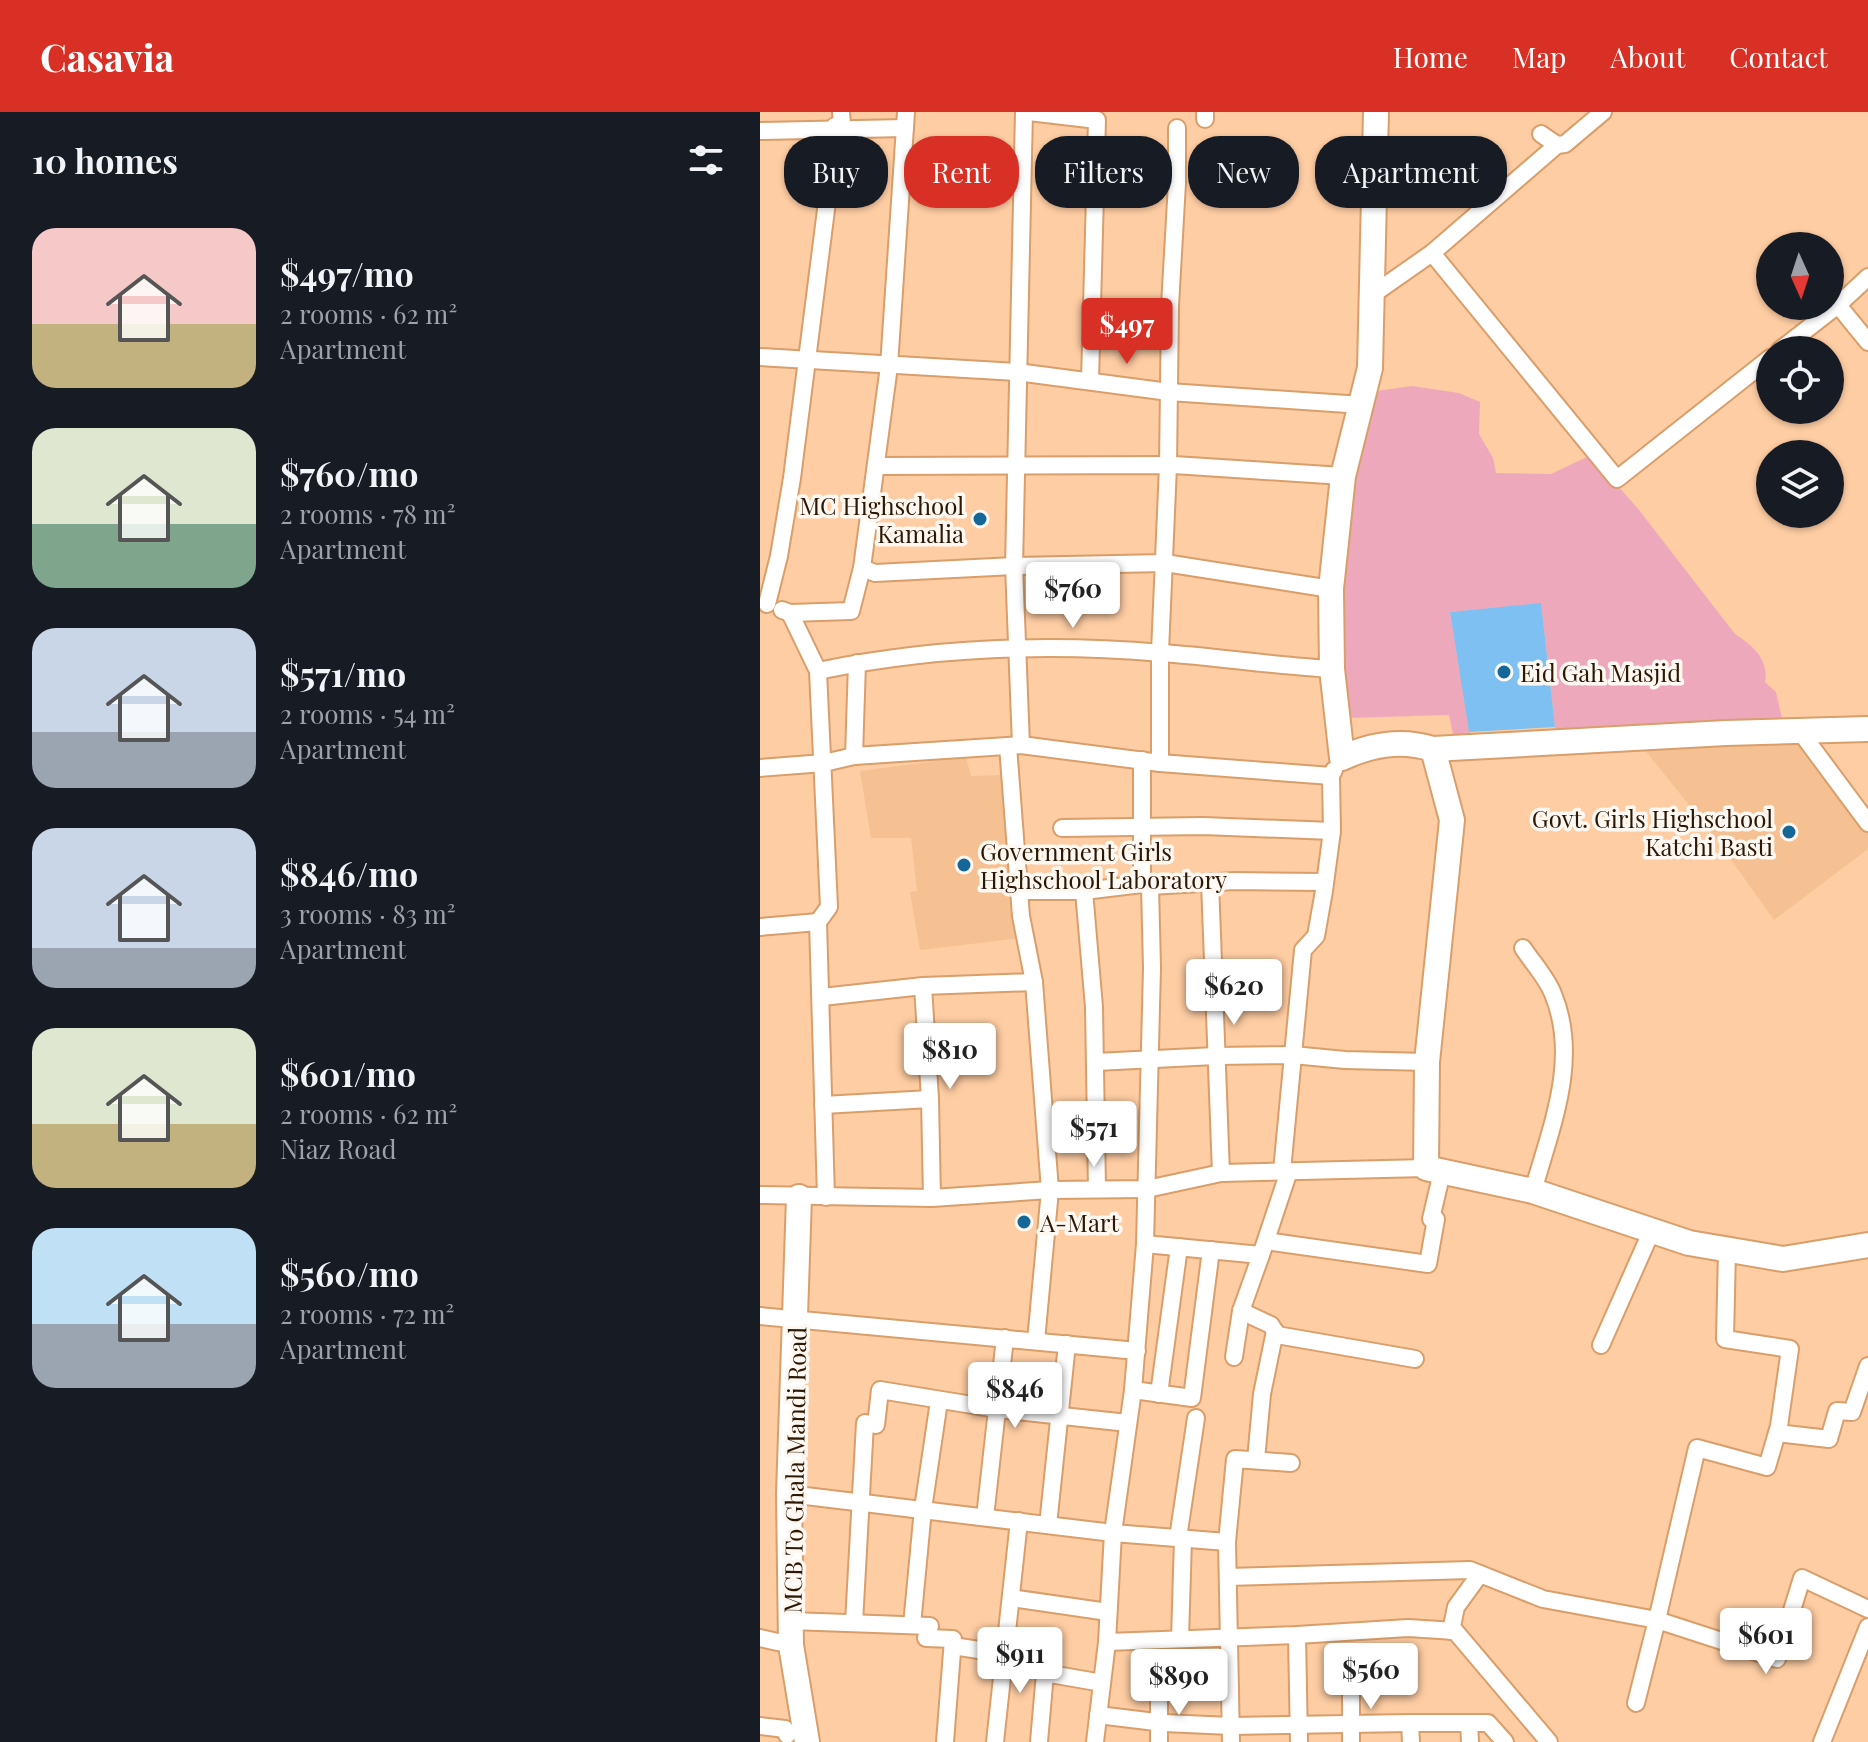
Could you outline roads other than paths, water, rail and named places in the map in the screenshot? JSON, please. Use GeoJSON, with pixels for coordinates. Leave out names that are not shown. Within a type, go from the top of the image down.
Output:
{"type":"FeatureCollection","features":[{"type":"Feature","properties":{"kind":"street"},"geometry":{"type":"LineString","coordinates":[[760,131],[835,130],[906,120],[889,366],[862,568],[851,611],[790,613],[764,602],[779,556],[792,478],[829,186],[836,181],[835,130],[835,126],[842,124],[841,112]]}},
{"type":"Feature","properties":{"kind":"street"},"geometry":{"type":"LineString","coordinates":[[1036,1341],[1050,1190],[1034,982],[1021,916],[1014,746],[1017,372],[1027,112],[1097,120],[1090,381]]}},
{"type":"Feature","properties":{"kind":"street"},"geometry":{"type":"LineString","coordinates":[[1234,1357],[1241,1311],[1264,1248],[1286,1171],[1303,950],[1316,936],[1332,831],[1336,767],[1331,589],[1343,476],[1370,368],[1376,112]]}},
{"type":"Feature","properties":{"kind":"street"},"geometry":{"type":"LineString","coordinates":[[1372,295],[1432,253],[1557,145],[1565,144],[1603,112]]}},
{"type":"Feature","properties":{"kind":"street"},"geometry":{"type":"LineString","coordinates":[[1160,763],[1160,652],[1177,128]]}},
{"type":"Feature","properties":{"kind":"street"},"geometry":{"type":"LineString","coordinates":[[1541,134],[1557,145]]}},
{"type":"Feature","properties":{"kind":"street"},"geometry":{"type":"LineString","coordinates":[[1432,253],[1617,479],[1756,369]]}},
{"type":"Feature","properties":{"kind":"street"},"geometry":{"type":"LineString","coordinates":[[1844,299],[1868,277]]}},
{"type":"Feature","properties":{"kind":"street"},"geometry":{"type":"LineString","coordinates":[[1844,312],[1868,342]]}},
{"type":"Feature","properties":{"kind":"street"},"geometry":{"type":"LineString","coordinates":[[1798,336],[1819,320]]}},
{"type":"Feature","properties":{"kind":"street"},"geometry":{"type":"LineString","coordinates":[[760,357],[1017,372],[1169,392],[1362,405]]}},
{"type":"Feature","properties":{"kind":"street"},"geometry":{"type":"LineString","coordinates":[[876,466],[1168,466],[1343,476]]}},
{"type":"Feature","properties":{"kind":"street"},"geometry":{"type":"LineString","coordinates":[[862,568],[875,573],[1165,563],[1331,589]]}},
{"type":"Feature","properties":{"kind":"street"},"geometry":{"type":"LineString","coordinates":[[790,613],[818,671],[824,763],[829,907],[818,922],[826,1197]]}},
{"type":"Feature","properties":{"kind":"street"},"geometry":{"type":"LineString","coordinates":[[818,671],[857,663],[1016,648],[1160,652],[1332,669]]}},
{"type":"Feature","properties":{"kind":"street"},"geometry":{"type":"LineString","coordinates":[[854,756],[857,663]]}},
{"type":"Feature","properties":{"kind":"street"},"geometry":{"type":"LineString","coordinates":[[760,768],[824,763],[854,756],[1014,746],[1160,763],[1336,767],[1360,749],[1388,743],[1413,742],[1433,749],[1868,729]]}},
{"type":"Feature","properties":{"kind":"street"},"geometry":{"type":"LineString","coordinates":[[1799,730],[1868,823]]}},
{"type":"Feature","properties":{"kind":"street"},"geometry":{"type":"LineString","coordinates":[[1145,1244],[1211,1250],[1264,1248],[1428,1264],[1436,1219],[1431,1219],[1434,1170],[1427,1062],[1452,820],[1433,749]]}},
{"type":"Feature","properties":{"kind":"street"},"geometry":{"type":"LineString","coordinates":[[1095,1742],[1107,1642],[1113,1533],[1133,1390],[1145,1244],[1152,968],[1141,826],[1142,760]]}},
{"type":"Feature","properties":{"kind":"street"},"geometry":{"type":"LineString","coordinates":[[1062,828],[1203,826],[1332,831]]}},
{"type":"Feature","properties":{"kind":"street"},"geometry":{"type":"LineString","coordinates":[[1020,891],[1084,891],[1210,882],[1325,882]]}},
{"type":"Feature","properties":{"kind":"street"},"geometry":{"type":"LineString","coordinates":[[1210,882],[1221,1173]]}},
{"type":"Feature","properties":{"kind":"street"},"geometry":{"type":"LineString","coordinates":[[1084,891],[1096,1062],[1097,1189]]}},
{"type":"Feature","properties":{"kind":"street"},"geometry":{"type":"LineString","coordinates":[[760,927],[818,922]]}},
{"type":"Feature","properties":{"kind":"street"},"geometry":{"type":"LineString","coordinates":[[1523,948],[1553,992],[1565,1039],[1561,1092],[1533,1191]]}},
{"type":"Feature","properties":{"kind":"street"},"geometry":{"type":"LineString","coordinates":[[822,997],[923,986],[1034,982]]}},
{"type":"Feature","properties":{"kind":"street"},"geometry":{"type":"LineString","coordinates":[[923,986],[932,1198]]}},
{"type":"Feature","properties":{"kind":"street"},"geometry":{"type":"LineString","coordinates":[[1096,1062],[1293,1055],[1427,1062]]}},
{"type":"Feature","properties":{"kind":"street"},"geometry":{"type":"LineString","coordinates":[[823,1105],[930,1099]]}},
{"type":"Feature","properties":{"kind":"street"},"geometry":{"type":"LineString","coordinates":[[760,1195],[932,1198],[1050,1190],[1147,1189],[1221,1173],[1434,1170],[1533,1191],[1689,1243],[1783,1259],[1868,1245]]}},
{"type":"Feature","properties":{"kind":"street","name":"MCB To Ghala Mandi Road"},"geometry":{"type":"LineString","coordinates":[[795,1740],[789,1494],[799,1197]]}},
{"type":"Feature","properties":{"kind":"street"},"geometry":{"type":"LineString","coordinates":[[1601,1345],[1652,1230]]}},
{"type":"Feature","properties":{"kind":"street"},"geometry":{"type":"LineString","coordinates":[[1159,1394],[1179,1247]]}},
{"type":"Feature","properties":{"kind":"street"},"geometry":{"type":"LineString","coordinates":[[1636,1703],[1697,1448],[1767,1467],[1777,1433],[1790,1349],[1725,1339],[1727,1249]]}},
{"type":"Feature","properties":{"kind":"street"},"geometry":{"type":"LineString","coordinates":[[1133,1390],[1192,1398],[1211,1250]]}},
{"type":"Feature","properties":{"kind":"street"},"geometry":{"type":"LineString","coordinates":[[1241,1311],[1271,1325],[1277,1335],[1415,1359]]}},
{"type":"Feature","properties":{"kind":"street"},"geometry":{"type":"LineString","coordinates":[[760,1316],[1137,1351]]}},
{"type":"Feature","properties":{"kind":"street"},"geometry":{"type":"LineString","coordinates":[[1256,1460],[1262,1394],[1275,1331]]}},
{"type":"Feature","properties":{"kind":"street"},"geometry":{"type":"LineString","coordinates":[[985,1517],[1005,1338]]}},
{"type":"Feature","properties":{"kind":"street"},"geometry":{"type":"LineString","coordinates":[[1048,1525],[1067,1344]]}},
{"type":"Feature","properties":{"kind":"street"},"geometry":{"type":"LineString","coordinates":[[1777,1433],[1829,1439],[1837,1411],[1852,1412],[1868,1366]]}},
{"type":"Feature","properties":{"kind":"street"},"geometry":{"type":"LineString","coordinates":[[854,1623],[865,1423],[876,1425],[880,1390],[997,1409],[1128,1423]]}},
{"type":"Feature","properties":{"kind":"street"},"geometry":{"type":"LineString","coordinates":[[912,1625],[923,1509],[939,1401]]}},
{"type":"Feature","properties":{"kind":"street"},"geometry":{"type":"LineString","coordinates":[[1180,1639],[1180,1538],[1196,1418]]}},
{"type":"Feature","properties":{"kind":"street"},"geometry":{"type":"LineString","coordinates":[[1231,1734],[1227,1542],[1235,1459],[1291,1463]]}},
{"type":"Feature","properties":{"kind":"street"},"geometry":{"type":"LineString","coordinates":[[789,1494],[1113,1533],[1227,1542]]}},
{"type":"Feature","properties":{"kind":"street"},"geometry":{"type":"LineString","coordinates":[[995,1742],[1019,1521]]}},
{"type":"Feature","properties":{"kind":"street"},"geometry":{"type":"LineString","coordinates":[[1228,1577],[1470,1570],[1543,1599],[1657,1620],[1777,1659],[1802,1578],[1868,1609]]}},
{"type":"Feature","properties":{"kind":"street"},"geometry":{"type":"LineString","coordinates":[[1451,1631],[1456,1607],[1480,1574]]}},
{"type":"Feature","properties":{"kind":"street"},"geometry":{"type":"LineString","coordinates":[[1011,1598],[1108,1612]]}},
{"type":"Feature","properties":{"kind":"street"},"geometry":{"type":"LineString","coordinates":[[791,1621],[930,1626],[926,1638],[953,1639],[945,1742]]}},
{"type":"Feature","properties":{"kind":"street"},"geometry":{"type":"LineString","coordinates":[[1822,1742],[1868,1627]]}},
{"type":"Feature","properties":{"kind":"street"},"geometry":{"type":"LineString","coordinates":[[1107,1642],[1408,1628],[1455,1631],[1549,1742]]}},
{"type":"Feature","properties":{"kind":"street"},"geometry":{"type":"LineString","coordinates":[[1297,1635],[1299,1734]]}},
{"type":"Feature","properties":{"kind":"street"},"geometry":{"type":"LineString","coordinates":[[760,1638],[791,1645]]}},
{"type":"Feature","properties":{"kind":"street"},"geometry":{"type":"LineString","coordinates":[[953,1646],[1005,1654]]}},
{"type":"Feature","properties":{"kind":"street"},"geometry":{"type":"LineString","coordinates":[[1039,1742],[1045,1673],[1102,1683]]}},
{"type":"Feature","properties":{"kind":"street"},"geometry":{"type":"LineString","coordinates":[[1351,1679],[1351,1742]]}},
{"type":"Feature","properties":{"kind":"street"},"geometry":{"type":"LineString","coordinates":[[1159,1742],[1159,1691],[1230,1689]]}},
{"type":"Feature","properties":{"kind":"street"},"geometry":{"type":"LineString","coordinates":[[1098,1715],[1231,1734],[1299,1734],[1351,1723],[1488,1723],[1505,1742]]}},
{"type":"Feature","properties":{"kind":"street"},"geometry":{"type":"LineString","coordinates":[[1410,1723],[1411,1742]]}},
{"type":"Feature","properties":{"kind":"street"},"geometry":{"type":"LineString","coordinates":[[1469,1723],[1470,1742]]}},
{"type":"Feature","properties":{"kind":"street"},"geometry":{"type":"LineString","coordinates":[[760,1726],[785,1729],[795,1740]]}},
{"type":"Feature","properties":{"kind":"place","name":"MC Highschool Kamalia"},"geometry":{"type":"Point","coordinates":[980,519]}},
{"type":"Feature","properties":{"kind":"place","name":"Eid Gah Masjid"},"geometry":{"type":"Point","coordinates":[1504,672]}},
{"type":"Feature","properties":{"kind":"place","name":"Govt. Girls Highschool Katchi Basti"},"geometry":{"type":"Point","coordinates":[1789,832]}},
{"type":"Feature","properties":{"kind":"place","name":"Government Girls Highschool Laboratory"},"geometry":{"type":"Point","coordinates":[964,865]}},
{"type":"Feature","properties":{"kind":"place","name":"A-Mart"},"geometry":{"type":"Point","coordinates":[1024,1222]}}]}
